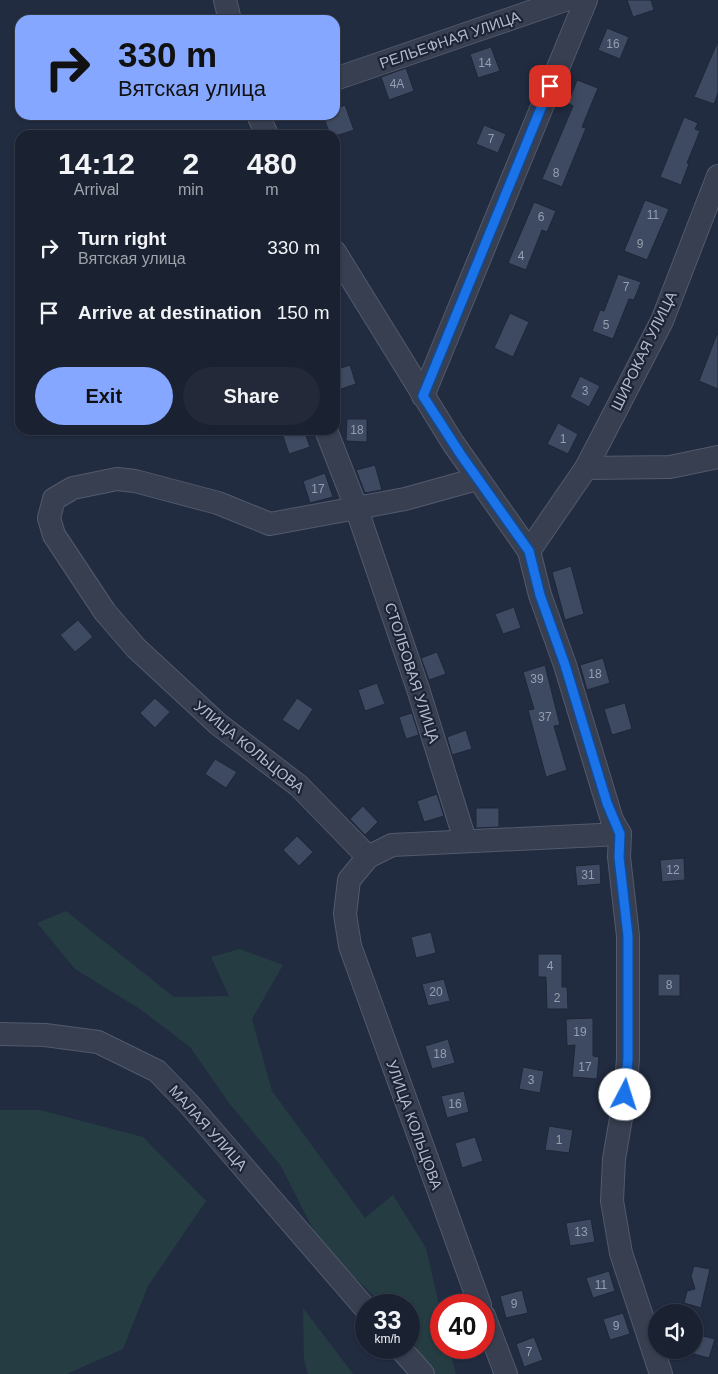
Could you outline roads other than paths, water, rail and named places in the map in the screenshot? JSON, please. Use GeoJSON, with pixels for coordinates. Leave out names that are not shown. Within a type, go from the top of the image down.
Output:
{"type":"FeatureCollection","features":[{"type":"Feature","properties":{"kind":"street"},"geometry":{"type":"LineString","coordinates":[[225,0],[229,15]]}},
{"type":"Feature","properties":{"kind":"street","name":"РЕЛЬЕФНАЯ УЛИЦА"},"geometry":{"type":"LineString","coordinates":[[340,77],[565,0]]}},
{"type":"Feature","properties":{"kind":"street"},"geometry":{"type":"LineString","coordinates":[[423,396],[586,0]]}},
{"type":"Feature","properties":{"kind":"street","name":"ШИРОКАЯ УЛИЦА"},"geometry":{"type":"LineString","coordinates":[[529,551],[586,468],[662,321],[718,176]]}},
{"type":"Feature","properties":{"kind":"street"},"geometry":{"type":"LineString","coordinates":[[340,260],[423,396],[477,479],[529,551],[540,595],[565,665],[610,812],[620,834],[619,857],[628,936],[628,1058],[625,1095],[614,1159],[612,1201],[621,1253],[661,1374]]}},
{"type":"Feature","properties":{"kind":"street","name":"СТОЛБОВАЯ УЛИЦА"},"geometry":{"type":"LineString","coordinates":[[328,435],[356,507],[418,689],[465,840]]}},
{"type":"Feature","properties":{"kind":"street"},"geometry":{"type":"LineString","coordinates":[[586,468],[670,467],[718,457]]}},
{"type":"Feature","properties":{"kind":"street","name":"УЛИЦА КОЛЬЦОВА"},"geometry":{"type":"LineString","coordinates":[[356,507],[290,522],[270,524],[218,503],[135,481],[117,479],[73,488],[54,499],[48,518],[54,535],[105,612],[136,648],[218,724],[299,786],[368,857],[349,880],[344,914],[350,946],[476,1294]]}},
{"type":"Feature","properties":{"kind":"street"},"geometry":{"type":"LineString","coordinates":[[356,507],[405,499],[477,479]]}},
{"type":"Feature","properties":{"kind":"street"},"geometry":{"type":"LineString","coordinates":[[368,857],[392,845],[620,834]]}},
{"type":"Feature","properties":{"kind":"street","name":"МАЛАЯ УЛИЦА"},"geometry":{"type":"LineString","coordinates":[[0,1034],[45,1035],[98,1042],[157,1071],[189,1104],[355,1295]]}},
{"type":"Feature","properties":{"kind":"street"},"geometry":{"type":"LineString","coordinates":[[495,1345],[506,1374]]}},
{"type":"Feature","properties":{"kind":"street"},"geometry":{"type":"LineString","coordinates":[[410,1359],[423,1374]]}}]}
